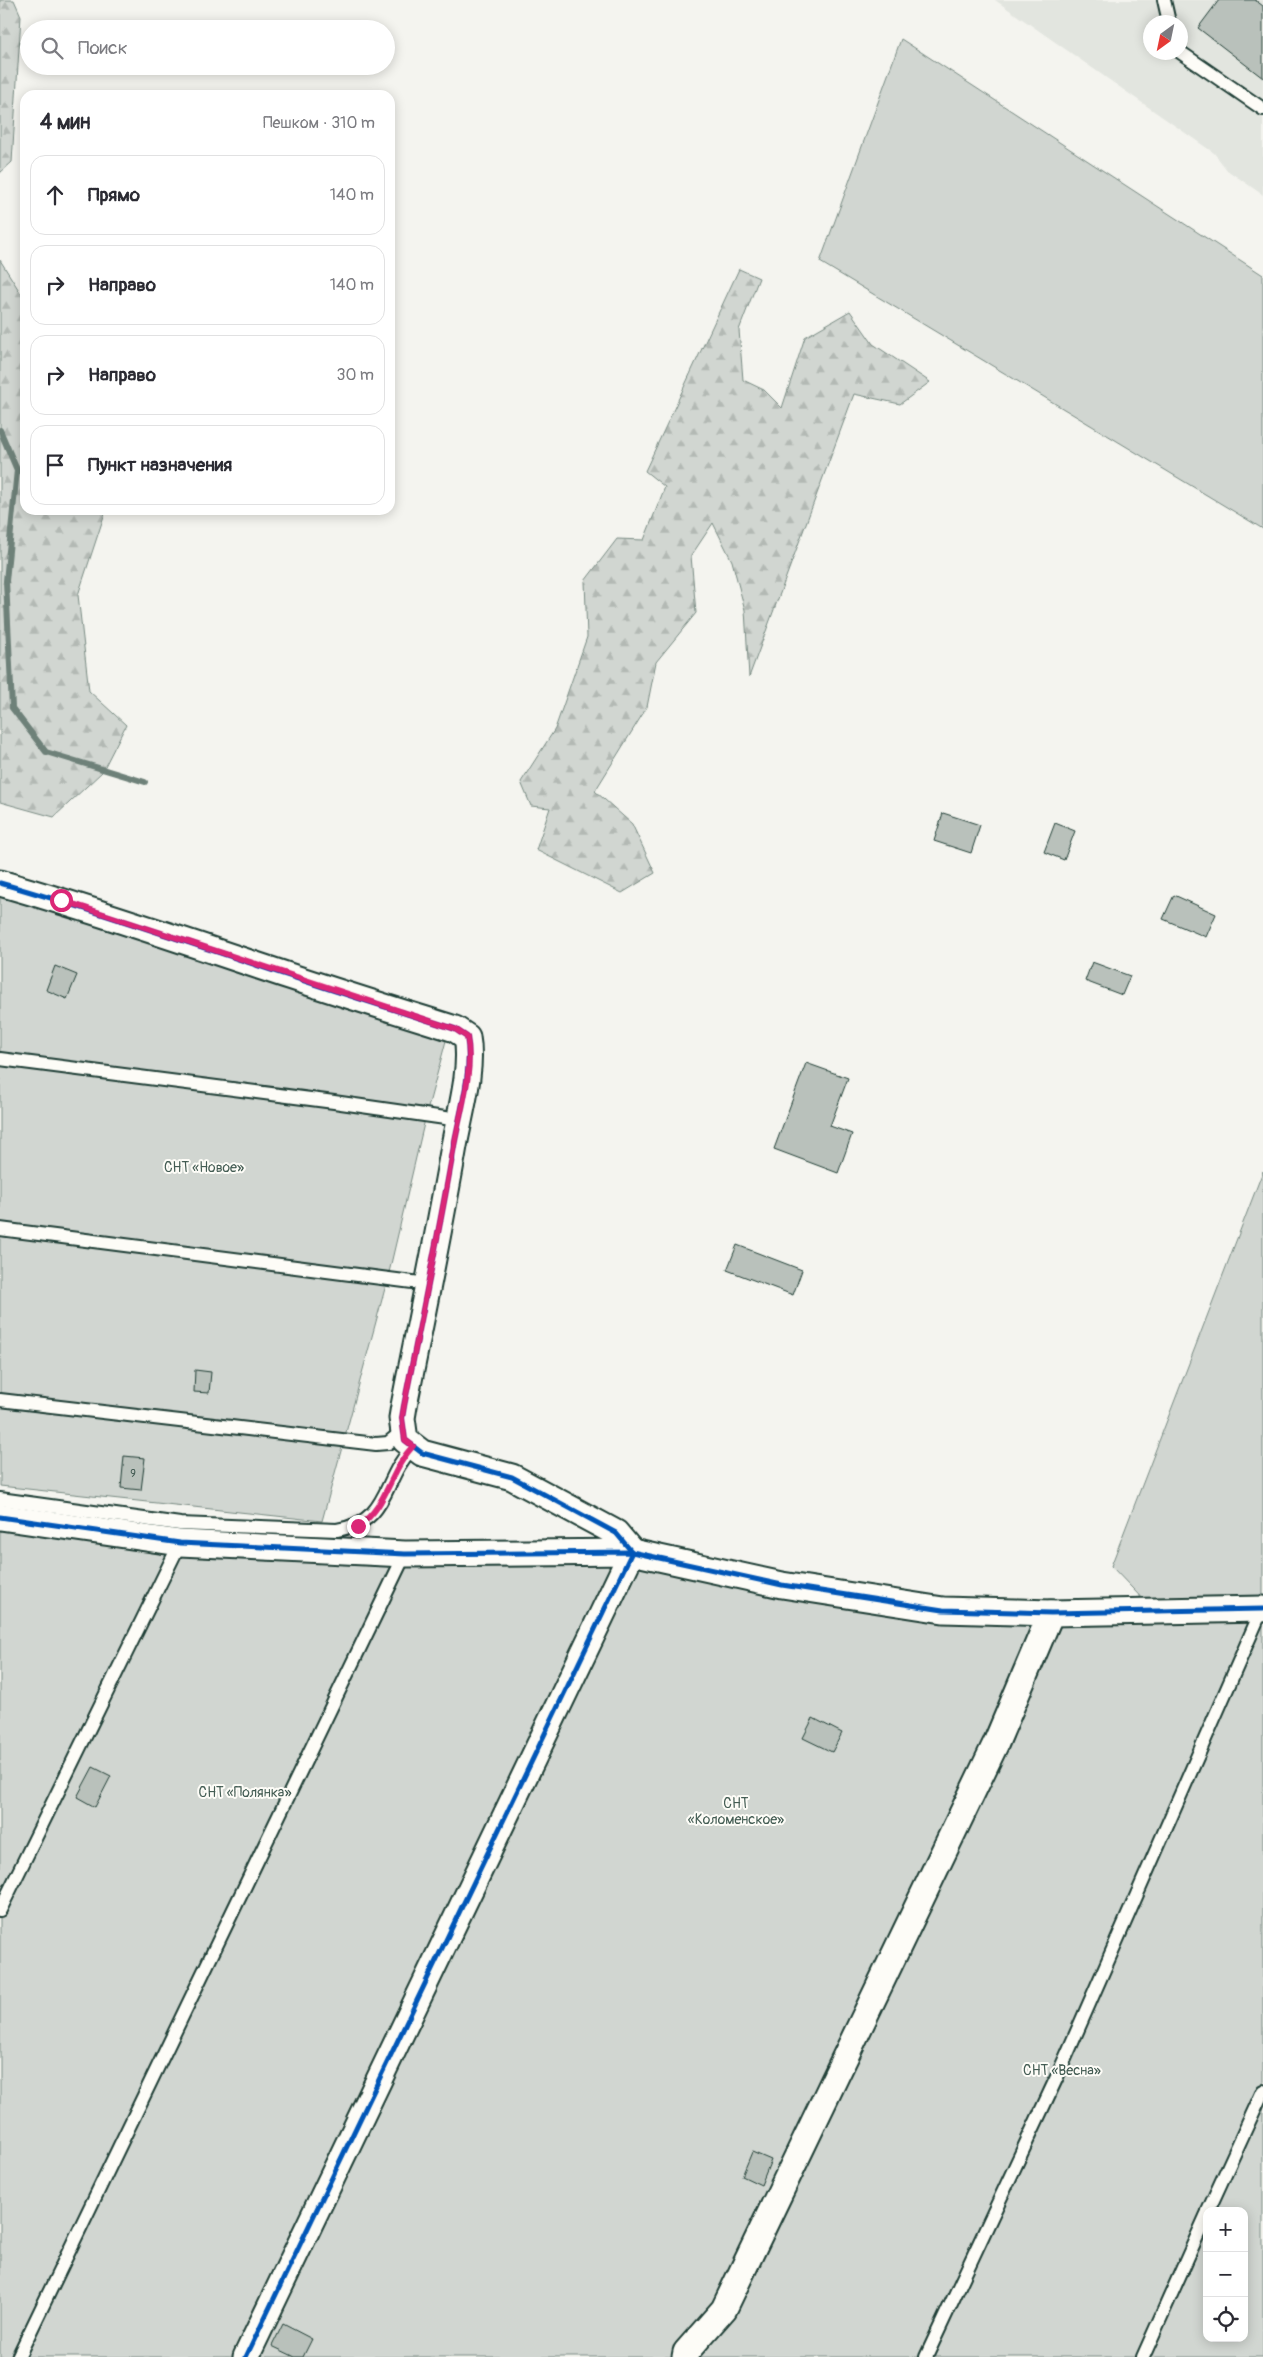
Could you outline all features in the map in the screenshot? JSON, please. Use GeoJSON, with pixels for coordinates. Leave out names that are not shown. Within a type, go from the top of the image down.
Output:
{"type":"FeatureCollection","features":[{"type":"Feature","properties":{"kind":"street"},"geometry":{"type":"LineString","coordinates":[[0,883],[180,938],[292,977],[455,1029],[467,1037],[470,1052],[459,1120],[404,1406],[408,1438],[422,1453],[512,1477],[616,1534],[632,1552]]}},
{"type":"Feature","properties":{"kind":"street"},"geometry":{"type":"LineString","coordinates":[[0,1517],[180,1543],[405,1554],[632,1552],[782,1585],[934,1608],[1051,1613],[1262,1609]]}},
{"type":"Feature","properties":{"kind":"street"},"geometry":{"type":"LineString","coordinates":[[246,2357],[632,1552]]}},
{"type":"Feature","properties":{"kind":"street"},"geometry":{"type":"LineString","coordinates":[[685,2357],[686,2352],[724,2309],[996,1744],[1051,1613]]}},
{"type":"Feature","properties":{"kind":"lane"},"geometry":{"type":"LineString","coordinates":[[1164,0],[1167,15]]}},
{"type":"Feature","properties":{"kind":"lane"},"geometry":{"type":"LineString","coordinates":[[1188,57],[1263,109]]}},
{"type":"Feature","properties":{"kind":"lane"},"geometry":{"type":"LineString","coordinates":[[0,1059],[459,1120]]}},
{"type":"Feature","properties":{"kind":"lane"},"geometry":{"type":"LineString","coordinates":[[0,1229],[428,1284]]}},
{"type":"Feature","properties":{"kind":"lane"},"geometry":{"type":"LineString","coordinates":[[0,1400],[376,1444],[408,1438],[403,1457],[375,1511],[358,1526],[337,1530],[180,1524],[0,1499]]}},
{"type":"Feature","properties":{"kind":"lane"},"geometry":{"type":"LineString","coordinates":[[0,1910],[180,1543]]}},
{"type":"Feature","properties":{"kind":"lane"},"geometry":{"type":"LineString","coordinates":[[18,2357],[405,1554]]}},
{"type":"Feature","properties":{"kind":"lane"},"geometry":{"type":"LineString","coordinates":[[926,2357],[1057,2077],[1262,1609]]}},
{"type":"Feature","properties":{"kind":"lane"},"geometry":{"type":"LineString","coordinates":[[1210,2207],[1263,2091]]}},
{"type":"Feature","properties":{"kind":"lane"},"geometry":{"type":"LineString","coordinates":[[1143,2357],[1203,2223]]}},
{"type":"Feature","properties":{"kind":"shaded area"},"geometry":{"type":"Polygon","coordinates":[[[995,0],[1263,0],[1263,195],[1227,170],[1214,153],[995,0]]]}},
{"type":"Feature","properties":{"kind":"green space"},"geometry":{"type":"Polygon","coordinates":[[[0,0],[14,0],[21,16],[12,162],[0,173],[0,0]]]}},
{"type":"Feature","properties":{"kind":"green space"},"geometry":{"type":"Polygon","coordinates":[[[901,39],[1263,275],[1263,529],[820,262],[901,39]]]}},
{"type":"Feature","properties":{"kind":"green space"},"geometry":{"type":"Polygon","coordinates":[[[0,260],[20,292],[20,515],[104,515],[78,595],[89,691],[126,725],[102,772],[54,817],[0,802],[0,260]]]}},
{"type":"Feature","properties":{"kind":"green space"},"geometry":{"type":"Polygon","coordinates":[[[739,269],[759,278],[739,330],[743,380],[764,390],[782,408],[805,337],[850,311],[873,344],[930,382],[900,404],[854,394],[749,677],[745,610],[732,561],[713,523],[691,556],[696,613],[656,662],[647,707],[595,791],[632,824],[655,873],[622,893],[536,850],[550,808],[531,806],[521,782],[555,729],[587,637],[585,581],[617,539],[644,540],[665,487],[645,471],[739,269]]]}},
{"type":"Feature","properties":{"kind":"green space","name":"СНТ «Новое»"},"geometry":{"type":"Polygon","coordinates":[[[0,889],[447,1037],[426,1115],[387,1281],[322,1521],[0,1486],[0,889]]]}},
{"type":"Feature","properties":{"kind":"green space"},"geometry":{"type":"Polygon","coordinates":[[[1263,1171],[1263,2357],[0,2357],[0,1517],[180,1543],[632,1552],[943,1610],[1154,1611],[1111,1566],[1263,1171]]]}},
{"type":"Feature","properties":{"kind":"building"},"geometry":{"type":"Polygon","coordinates":[[[1219,0],[1255,0],[1263,6],[1263,78],[1198,28],[1219,0]]]}},
{"type":"Feature","properties":{"kind":"building"},"geometry":{"type":"Polygon","coordinates":[[[943,813],[980,825],[971,853],[934,841],[943,813]]]}},
{"type":"Feature","properties":{"kind":"building"},"geometry":{"type":"Polygon","coordinates":[[[1055,823],[1075,831],[1064,860],[1044,852],[1055,823]]]}},
{"type":"Feature","properties":{"kind":"building"},"geometry":{"type":"Polygon","coordinates":[[[1174,895],[1216,914],[1206,937],[1163,919],[1174,895]]]}},
{"type":"Feature","properties":{"kind":"building"},"geometry":{"type":"Polygon","coordinates":[[[1092,962],[1130,976],[1122,995],[1085,981],[1092,962]]]}},
{"type":"Feature","properties":{"kind":"building"},"geometry":{"type":"Polygon","coordinates":[[[55,966],[77,975],[67,999],[46,990],[55,966]]]}},
{"type":"Feature","properties":{"kind":"building"},"geometry":{"type":"Polygon","coordinates":[[[806,1063],[848,1078],[830,1126],[852,1134],[838,1173],[774,1149],[806,1063]]]}},
{"type":"Feature","properties":{"kind":"building"},"geometry":{"type":"Polygon","coordinates":[[[737,1245],[802,1270],[793,1295],[727,1270],[737,1245]]]}},
{"type":"Feature","properties":{"kind":"building"},"geometry":{"type":"Polygon","coordinates":[[[195,1370],[211,1372],[209,1393],[194,1392],[195,1370]]]}},
{"type":"Feature","properties":{"kind":"building"},"geometry":{"type":"Polygon","coordinates":[[[124,1456],[145,1458],[141,1490],[121,1488],[124,1456]]]}},
{"type":"Feature","properties":{"kind":"building"},"geometry":{"type":"Polygon","coordinates":[[[813,1718],[842,1733],[832,1752],[803,1738],[813,1718]]]}},
{"type":"Feature","properties":{"kind":"building"},"geometry":{"type":"Polygon","coordinates":[[[93,1767],[111,1776],[95,1807],[77,1797],[93,1767]]]}},
{"type":"Feature","properties":{"kind":"building"},"geometry":{"type":"Polygon","coordinates":[[[752,2152],[771,2160],[761,2185],[742,2176],[752,2152]]]}},
{"type":"Feature","properties":{"kind":"building"},"geometry":{"type":"Polygon","coordinates":[[[283,2324],[312,2339],[303,2357],[295,2357],[272,2346],[283,2324]]]}},
{"type":"Feature","properties":{"kind":"waterway"},"geometry":{"type":"LineString","coordinates":[[0,430],[17,470],[6,581],[12,708],[46,752],[145,782]]}},
{"type":"Feature","properties":{"kind":"cycle path"},"geometry":{"type":"LineString","coordinates":[[0,883],[455,1029],[467,1037],[468,1063],[465,1091],[402,1418],[405,1440],[422,1453],[512,1477],[616,1533],[632,1552]]}},
{"type":"Feature","properties":{"kind":"cycle path"},"geometry":{"type":"LineString","coordinates":[[0,1517],[180,1543],[405,1554],[632,1552],[782,1585],[943,1610],[1051,1613],[1263,1609]]}},
{"type":"Feature","properties":{"kind":"cycle path"},"geometry":{"type":"LineString","coordinates":[[246,2357],[632,1552]]}},
{"type":"Feature","properties":{"kind":"route"},"geometry":{"type":"LineString","coordinates":[[61,900],[455,1029],[467,1037],[470,1052],[464,1091],[440,1226],[402,1418],[405,1440],[413,1446],[403,1457],[375,1511],[358,1526]]}},
{"type":"Feature","properties":{"kind":"park label","name":"СНТ «Полянка»"},"geometry":{"type":"Point","coordinates":[245,1792]}},
{"type":"Feature","properties":{"kind":"park label","name":"СНТ «Коломенское»"},"geometry":{"type":"Point","coordinates":[736,1812]}},
{"type":"Feature","properties":{"kind":"park label","name":"СНТ «Весна»"},"geometry":{"type":"Point","coordinates":[1062,2070]}}]}
